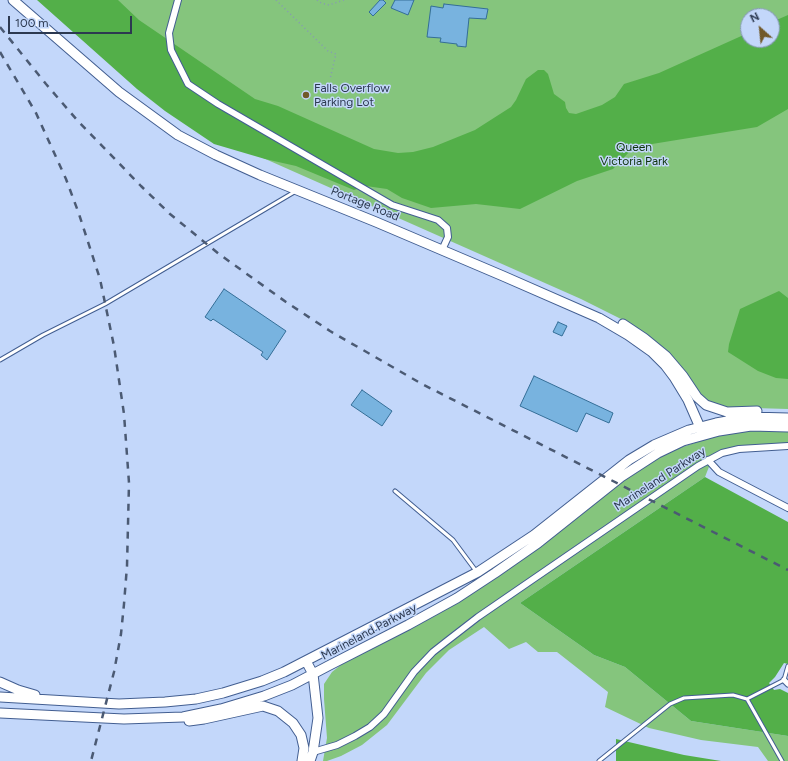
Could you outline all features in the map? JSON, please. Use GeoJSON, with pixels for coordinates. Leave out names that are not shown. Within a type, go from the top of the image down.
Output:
{"type":"FeatureCollection","features":[{"type":"Feature","properties":{"kind":"main road","name":"Portage Road"},"geometry":{"type":"LineString","coordinates":[[13,0],[120,92],[178,135],[247,169],[568,304],[628,334],[652,352],[666,365],[692,407],[702,431]]}},
{"type":"Feature","properties":{"kind":"main road"},"geometry":{"type":"LineString","coordinates":[[568,304],[599,313],[619,322],[644,338],[666,356],[683,376],[696,397],[706,405],[726,412],[788,412]]}},
{"type":"Feature","properties":{"kind":"main road"},"geometry":{"type":"LineString","coordinates":[[702,431],[716,423],[750,417],[788,418]]}},
{"type":"Feature","properties":{"kind":"main road"},"geometry":{"type":"LineString","coordinates":[[702,431],[751,426],[788,427]]}},
{"type":"Feature","properties":{"kind":"main road","name":"Marineland Parkway"},"geometry":{"type":"LineString","coordinates":[[0,697],[137,704],[196,699],[223,693],[262,681],[284,672],[478,572],[534,535],[629,460],[654,445],[702,431]]}},
{"type":"Feature","properties":{"kind":"main road","name":"Marineland Parkway"},"geometry":{"type":"LineString","coordinates":[[0,713],[124,719],[183,717],[222,709],[264,696],[313,674],[457,598],[538,543],[614,482],[634,468],[670,447],[702,431]]}},
{"type":"Feature","properties":{"kind":"main road"},"geometry":{"type":"LineString","coordinates":[[306,660],[313,674],[318,718],[313,752],[310,761]]}},
{"type":"Feature","properties":{"kind":"main road"},"geometry":{"type":"LineString","coordinates":[[0,682],[18,690],[52,700]]}},
{"type":"Feature","properties":{"kind":"main road"},"geometry":{"type":"LineString","coordinates":[[124,719],[166,723],[204,719],[263,706],[278,711],[293,722],[301,735],[304,748],[302,761]]}},
{"type":"Feature","properties":{"kind":"street"},"geometry":{"type":"LineString","coordinates":[[178,0],[169,33],[171,50],[188,84],[218,104],[392,205],[438,220],[447,228],[448,237],[442,250]]}},
{"type":"Feature","properties":{"kind":"street","name":"Marineland Parkway"},"geometry":{"type":"LineString","coordinates":[[313,752],[337,745],[370,727],[384,714],[414,672],[446,641],[491,608],[692,470],[722,453],[739,449],[788,446]]}},
{"type":"Feature","properties":{"kind":"street"},"geometry":{"type":"LineString","coordinates":[[708,460],[719,472],[788,508]]}},
{"type":"Feature","properties":{"kind":"lane"},"geometry":{"type":"LineString","coordinates":[[0,360],[43,335],[105,304],[297,190]]}},
{"type":"Feature","properties":{"kind":"lane"},"geometry":{"type":"LineString","coordinates":[[395,491],[453,540],[478,572]]}},
{"type":"Feature","properties":{"kind":"lane"},"geometry":{"type":"LineString","coordinates":[[599,761],[670,704],[684,698],[733,695],[747,699],[786,682],[788,666]]}},
{"type":"Feature","properties":{"kind":"lane"},"geometry":{"type":"LineString","coordinates":[[747,699],[782,761]]}},
{"type":"Feature","properties":{"kind":"path"},"geometry":{"type":"LineString","coordinates":[[276,0],[328,51],[336,54],[330,79]]}},
{"type":"Feature","properties":{"kind":"path"},"geometry":{"type":"LineString","coordinates":[[317,0],[329,5],[344,0]]}},
{"type":"Feature","properties":{"kind":"green space"},"geometry":{"type":"Polygon","coordinates":[[[37,0],[118,0],[139,20],[255,99],[278,106],[374,149],[398,153],[413,152],[433,147],[475,130],[511,107],[526,79],[538,70],[544,70],[548,74],[554,94],[565,102],[569,113],[576,114],[602,105],[615,97],[624,84],[659,73],[740,37],[740,48],[780,48],[780,18],[788,15],[788,109],[757,127],[652,144],[631,150],[613,169],[577,181],[520,209],[476,204],[431,208],[402,198],[387,189],[366,186],[354,190],[296,166],[265,159],[214,144],[165,111],[137,89],[37,0]]]}},
{"type":"Feature","properties":{"kind":"green space","name":"Queen Victoria Park"},"geometry":{"type":"Polygon","coordinates":[[[38,0],[788,0],[788,409],[736,409],[710,404],[625,321],[581,299],[200,130],[38,0]]]}},
{"type":"Feature","properties":{"kind":"green space"},"geometry":{"type":"Polygon","coordinates":[[[779,291],[788,298],[788,379],[776,378],[758,371],[728,352],[740,309],[779,291]]]}},
{"type":"Feature","properties":{"kind":"green space"},"geometry":{"type":"Polygon","coordinates":[[[753,430],[788,431],[788,445],[735,448],[714,454],[705,477],[520,603],[594,655],[625,667],[691,721],[788,736],[788,761],[768,761],[758,747],[701,740],[649,728],[605,707],[608,692],[557,652],[538,652],[526,642],[509,649],[484,627],[449,650],[426,673],[387,725],[362,745],[341,756],[323,761],[327,738],[324,684],[332,672],[342,664],[433,617],[470,595],[623,480],[649,463],[679,448],[716,436],[753,430]]]}},
{"type":"Feature","properties":{"kind":"green space"},"geometry":{"type":"Polygon","coordinates":[[[705,477],[788,522],[788,664],[784,663],[769,683],[774,690],[780,689],[788,693],[788,736],[691,721],[625,667],[594,655],[520,603],[705,477]]]}},
{"type":"Feature","properties":{"kind":"green space"},"geometry":{"type":"Polygon","coordinates":[[[616,739],[684,755],[721,761],[616,761],[616,739]]]}},
{"type":"Feature","properties":{"kind":"building"},"geometry":{"type":"Polygon","coordinates":[[[380,0],[383,0],[386,3],[373,16],[369,12],[380,0]]]}},
{"type":"Feature","properties":{"kind":"building"},"geometry":{"type":"Polygon","coordinates":[[[395,0],[414,0],[408,15],[391,8],[395,0]]]}},
{"type":"Feature","properties":{"kind":"building"},"geometry":{"type":"Polygon","coordinates":[[[444,4],[488,9],[486,19],[469,18],[466,47],[457,46],[457,44],[440,42],[441,38],[427,37],[431,6],[443,8],[444,4]]]}},
{"type":"Feature","properties":{"kind":"building"},"geometry":{"type":"Polygon","coordinates":[[[224,289],[286,331],[267,360],[261,355],[263,352],[213,319],[211,321],[205,317],[224,289]]]}},
{"type":"Feature","properties":{"kind":"building"},"geometry":{"type":"Polygon","coordinates":[[[558,322],[567,326],[562,336],[553,332],[558,322]]]}},
{"type":"Feature","properties":{"kind":"building"},"geometry":{"type":"Polygon","coordinates":[[[534,376],[613,413],[609,423],[586,413],[577,432],[520,406],[534,376]]]}},
{"type":"Feature","properties":{"kind":"building"},"geometry":{"type":"Polygon","coordinates":[[[362,390],[392,411],[382,426],[351,405],[362,390]]]}},
{"type":"Feature","properties":{"kind":"railway"},"geometry":{"type":"LineString","coordinates":[[0,27],[77,120],[170,214],[219,254],[286,302],[330,331],[422,384],[788,570]]}},
{"type":"Feature","properties":{"kind":"railway"},"geometry":{"type":"LineString","coordinates":[[0,52],[36,113],[66,179],[79,214],[100,279],[114,346],[124,414],[129,483],[127,566],[124,604],[121,634],[114,672],[91,761]]}},
{"type":"Feature","properties":{"kind":"place","name":"Falls Overflow Parking Lot"},"geometry":{"type":"Point","coordinates":[306,95]}}]}
